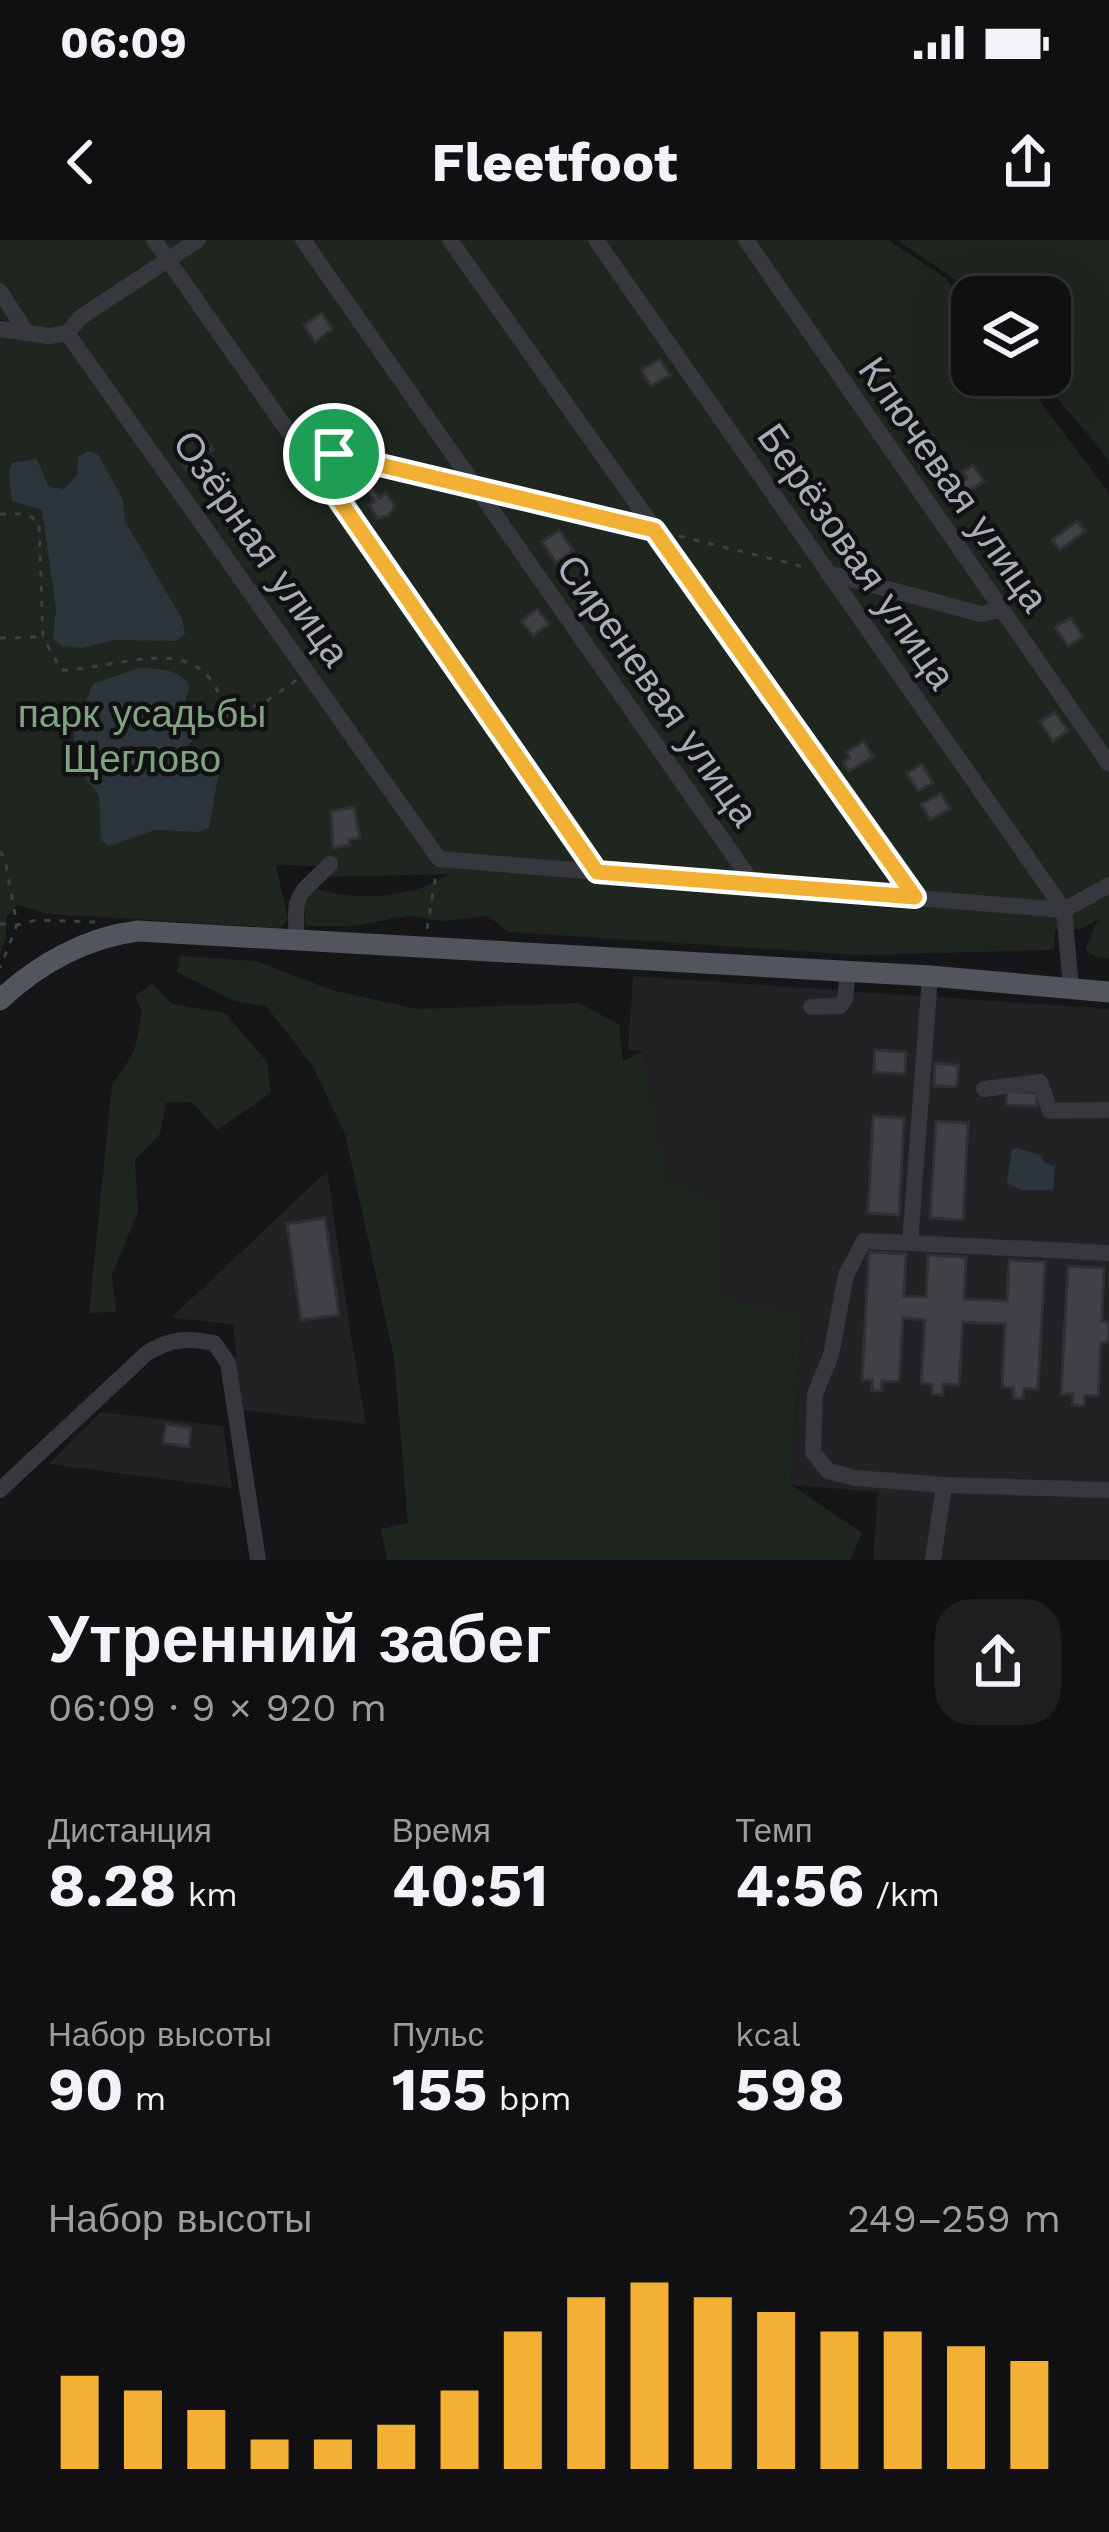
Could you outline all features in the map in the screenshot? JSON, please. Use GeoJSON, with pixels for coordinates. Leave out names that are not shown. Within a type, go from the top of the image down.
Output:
{"type":"FeatureCollection","features":[{"type":"Feature","properties":{"kind":"main road"},"geometry":{"type":"LineString","coordinates":[[0,1000],[41,968],[82,946],[138,931],[930,976],[1109,992]]}},
{"type":"Feature","properties":{"kind":"street"},"geometry":{"type":"LineString","coordinates":[[154,240],[597,872]]}},
{"type":"Feature","properties":{"kind":"street"},"geometry":{"type":"LineString","coordinates":[[0,329],[67,333],[81,317],[198,240]]}},
{"type":"Feature","properties":{"kind":"street","name":"Сиреневая улица"},"geometry":{"type":"LineString","coordinates":[[303,240],[752,883]]}},
{"type":"Feature","properties":{"kind":"street"},"geometry":{"type":"LineString","coordinates":[[450,240],[915,897]]}},
{"type":"Feature","properties":{"kind":"street","name":"Берёзовая улица"},"geometry":{"type":"LineString","coordinates":[[596,240],[1064,910]]}},
{"type":"Feature","properties":{"kind":"street","name":"Ключевая улица"},"geometry":{"type":"LineString","coordinates":[[746,240],[1109,764]]}},
{"type":"Feature","properties":{"kind":"street"},"geometry":{"type":"LineString","coordinates":[[0,291],[27,333]]}},
{"type":"Feature","properties":{"kind":"street","name":"Озёрная улица"},"geometry":{"type":"LineString","coordinates":[[67,333],[439,859]]}},
{"type":"Feature","properties":{"kind":"street"},"geometry":{"type":"LineString","coordinates":[[308,455],[334,454],[477,488]]}},
{"type":"Feature","properties":{"kind":"street"},"geometry":{"type":"LineString","coordinates":[[828,573],[981,614],[1001,610]]}},
{"type":"Feature","properties":{"kind":"street"},"geometry":{"type":"LineString","coordinates":[[439,859],[1064,910],[1109,884]]}},
{"type":"Feature","properties":{"kind":"street"},"geometry":{"type":"LineString","coordinates":[[297,940],[295,905],[300,891],[330,864]]}},
{"type":"Feature","properties":{"kind":"street"},"geometry":{"type":"LineString","coordinates":[[1064,910],[1071,988]]}},
{"type":"Feature","properties":{"kind":"street"},"geometry":{"type":"LineString","coordinates":[[811,1007],[840,1006],[848,972]]}},
{"type":"Feature","properties":{"kind":"street"},"geometry":{"type":"LineString","coordinates":[[910,1243],[930,976]]}},
{"type":"Feature","properties":{"kind":"street"},"geometry":{"type":"LineString","coordinates":[[984,1089],[1040,1082],[1050,1111],[1109,1110]]}},
{"type":"Feature","properties":{"kind":"street"},"geometry":{"type":"LineString","coordinates":[[1109,1253],[864,1241],[846,1275],[831,1355],[814,1394],[813,1452],[828,1471],[842,1474],[944,1485],[1109,1490]]}},
{"type":"Feature","properties":{"kind":"street"},"geometry":{"type":"LineString","coordinates":[[0,1490],[147,1353],[168,1340],[214,1343],[228,1363],[258,1560]]}},
{"type":"Feature","properties":{"kind":"street"},"geometry":{"type":"LineString","coordinates":[[932,1560],[944,1485]]}},
{"type":"Feature","properties":{"kind":"path"},"geometry":{"type":"LineString","coordinates":[[477,488],[828,573]]}},
{"type":"Feature","properties":{"kind":"path"},"geometry":{"type":"LineString","coordinates":[[0,514],[26,514],[39,522],[43,637],[61,670],[182,659],[213,680],[225,716],[264,703],[309,671]]}},
{"type":"Feature","properties":{"kind":"path"},"geometry":{"type":"LineString","coordinates":[[0,638],[43,637]]}},
{"type":"Feature","properties":{"kind":"path"},"geometry":{"type":"LineString","coordinates":[[0,851],[17,925],[0,968]]}},
{"type":"Feature","properties":{"kind":"path"},"geometry":{"type":"LineString","coordinates":[[424,949],[439,859]]}},
{"type":"Feature","properties":{"kind":"path"},"geometry":{"type":"LineString","coordinates":[[0,924],[94,921],[138,931]]}},
{"type":"Feature","properties":{"kind":"shaded area"},"geometry":{"type":"Polygon","coordinates":[[[89,451],[98,455],[123,499],[125,521],[182,619],[185,634],[176,641],[114,640],[82,648],[61,646],[53,638],[56,609],[42,510],[12,501],[9,472],[12,463],[37,459],[49,487],[64,489],[77,475],[78,457],[89,451]]]}},
{"type":"Feature","properties":{"kind":"shaded area"},"geometry":{"type":"Polygon","coordinates":[[[139,668],[168,671],[190,686],[180,716],[182,728],[196,737],[187,746],[195,764],[219,770],[209,828],[200,832],[155,830],[109,846],[101,840],[99,795],[75,755],[74,730],[93,684],[139,668]]]}},
{"type":"Feature","properties":{"kind":"shaded area"},"geometry":{"type":"Polygon","coordinates":[[[633,976],[1109,1009],[1109,1560],[873,1560],[878,1492],[791,1485],[802,1318],[720,1298],[720,1202],[668,1180],[643,1051],[628,1050],[633,976]]]}},
{"type":"Feature","properties":{"kind":"shaded area"},"geometry":{"type":"Polygon","coordinates":[[[1017,1148],[1055,1166],[1053,1190],[1022,1190],[1007,1183],[1012,1150],[1017,1148]]]}},
{"type":"Feature","properties":{"kind":"shaded area"},"geometry":{"type":"Polygon","coordinates":[[[327,1171],[366,1424],[241,1410],[233,1324],[171,1318],[327,1171]]]}},
{"type":"Feature","properties":{"kind":"shaded area"},"geometry":{"type":"Polygon","coordinates":[[[101,1412],[223,1426],[232,1488],[49,1464],[101,1412]]]}},
{"type":"Feature","properties":{"kind":"green space","name":"парк усадьбы Щеглово"},"geometry":{"type":"Polygon","coordinates":[[[0,240],[888,240],[951,284],[951,396],[1036,396],[1109,493],[1109,959],[1085,950],[1098,919],[1080,929],[1055,930],[1054,950],[859,955],[509,932],[488,916],[442,921],[408,916],[350,926],[306,926],[303,901],[317,889],[385,895],[419,889],[448,874],[326,877],[320,866],[276,865],[288,919],[280,928],[49,914],[17,905],[6,917],[0,953],[0,333],[17,327],[0,319],[0,240]]]}},
{"type":"Feature","properties":{"kind":"green space"},"geometry":{"type":"Polygon","coordinates":[[[897,240],[1109,240],[1109,460],[1056,396],[1071,396],[1071,276],[951,277],[897,240]]]}},
{"type":"Feature","properties":{"kind":"green space"},"geometry":{"type":"Polygon","coordinates":[[[180,956],[256,961],[332,990],[417,1009],[580,1003],[619,1025],[623,1061],[643,1051],[668,1179],[720,1202],[720,1297],[802,1317],[791,1485],[862,1533],[850,1560],[387,1560],[381,1529],[408,1523],[394,1357],[345,1134],[312,1065],[266,1006],[234,1001],[177,972],[180,956]]]}},
{"type":"Feature","properties":{"kind":"green space"},"geometry":{"type":"Polygon","coordinates":[[[152,983],[172,1004],[225,1013],[267,1062],[271,1093],[217,1130],[192,1102],[166,1103],[160,1134],[135,1160],[138,1212],[112,1275],[116,1312],[89,1313],[112,1085],[134,1052],[142,1011],[135,997],[152,983]]]}},
{"type":"Feature","properties":{"kind":"building"},"geometry":{"type":"Polygon","coordinates":[[[322,313],[332,329],[315,342],[304,325],[322,313]]]}},
{"type":"Feature","properties":{"kind":"building"},"geometry":{"type":"Polygon","coordinates":[[[660,359],[670,375],[651,386],[641,370],[660,359]]]}},
{"type":"Feature","properties":{"kind":"building"},"geometry":{"type":"Polygon","coordinates":[[[204,434],[213,450],[195,459],[201,468],[187,471],[181,462],[204,448],[198,437],[204,434]]]}},
{"type":"Feature","properties":{"kind":"building"},"geometry":{"type":"Polygon","coordinates":[[[973,465],[984,481],[962,496],[955,486],[967,478],[963,472],[973,465]]]}},
{"type":"Feature","properties":{"kind":"building"},"geometry":{"type":"Polygon","coordinates":[[[369,483],[379,498],[386,493],[395,506],[388,516],[377,518],[369,505],[375,501],[367,490],[369,483]]]}},
{"type":"Feature","properties":{"kind":"building"},"geometry":{"type":"Polygon","coordinates":[[[1077,521],[1085,531],[1060,550],[1052,540],[1077,521]]]}},
{"type":"Feature","properties":{"kind":"building"},"geometry":{"type":"Polygon","coordinates":[[[559,530],[573,550],[556,563],[542,542],[559,530]]]}},
{"type":"Feature","properties":{"kind":"building"},"geometry":{"type":"Polygon","coordinates":[[[537,609],[549,624],[533,636],[521,621],[537,609]]]}},
{"type":"Feature","properties":{"kind":"building"},"geometry":{"type":"Polygon","coordinates":[[[1071,618],[1083,637],[1068,646],[1055,627],[1071,618]]]}},
{"type":"Feature","properties":{"kind":"building"},"geometry":{"type":"Polygon","coordinates":[[[1055,712],[1068,731],[1053,741],[1040,722],[1055,712]]]}},
{"type":"Feature","properties":{"kind":"building"},"geometry":{"type":"Polygon","coordinates":[[[864,741],[873,757],[849,771],[843,762],[850,758],[846,752],[864,741]]]}},
{"type":"Feature","properties":{"kind":"building"},"geometry":{"type":"Polygon","coordinates":[[[922,764],[933,783],[918,791],[907,773],[922,764]]]}},
{"type":"Feature","properties":{"kind":"building"},"geometry":{"type":"Polygon","coordinates":[[[941,793],[950,809],[930,820],[921,804],[941,793]]]}},
{"type":"Feature","properties":{"kind":"building"},"geometry":{"type":"Polygon","coordinates":[[[354,807],[360,838],[333,848],[331,811],[354,807]]]}},
{"type":"Feature","properties":{"kind":"building"},"geometry":{"type":"Polygon","coordinates":[[[875,1050],[906,1052],[905,1074],[874,1072],[875,1050]]]}},
{"type":"Feature","properties":{"kind":"building"},"geometry":{"type":"Polygon","coordinates":[[[935,1063],[958,1065],[957,1087],[934,1086],[935,1063]]]}},
{"type":"Feature","properties":{"kind":"building"},"geometry":{"type":"Polygon","coordinates":[[[1007,1091],[1037,1093],[1037,1106],[1006,1105],[1007,1091]]]}},
{"type":"Feature","properties":{"kind":"building"},"geometry":{"type":"Polygon","coordinates":[[[873,1116],[904,1118],[899,1215],[868,1213],[873,1116]]]}},
{"type":"Feature","properties":{"kind":"building"},"geometry":{"type":"Polygon","coordinates":[[[936,1121],[968,1123],[963,1220],[930,1218],[936,1121]]]}},
{"type":"Feature","properties":{"kind":"building"},"geometry":{"type":"Polygon","coordinates":[[[325,1218],[339,1315],[301,1320],[287,1224],[325,1218]]]}},
{"type":"Feature","properties":{"kind":"building"},"geometry":{"type":"Polygon","coordinates":[[[869,1252],[906,1254],[904,1296],[926,1297],[928,1255],[966,1257],[964,1299],[1007,1301],[1009,1260],[1045,1262],[1038,1389],[1024,1389],[1023,1399],[1013,1398],[1013,1388],[1002,1387],[1005,1324],[963,1322],[959,1385],[943,1384],[943,1395],[932,1394],[932,1384],[921,1383],[925,1320],[903,1318],[899,1382],[882,1381],[882,1391],[872,1391],[872,1380],[862,1380],[869,1252]]]}},
{"type":"Feature","properties":{"kind":"building"},"geometry":{"type":"Polygon","coordinates":[[[1068,1266],[1104,1268],[1102,1321],[1109,1321],[1109,1343],[1101,1343],[1098,1396],[1085,1395],[1084,1406],[1072,1405],[1073,1394],[1061,1394],[1068,1266]]]}},
{"type":"Feature","properties":{"kind":"building"},"geometry":{"type":"Polygon","coordinates":[[[166,1424],[191,1428],[189,1447],[163,1443],[166,1424]]]}},
{"type":"Feature","properties":{"kind":"route"},"geometry":{"type":"LineString","coordinates":[[334,454],[654,530],[915,897],[597,872],[308,455],[334,454]]}}]}
